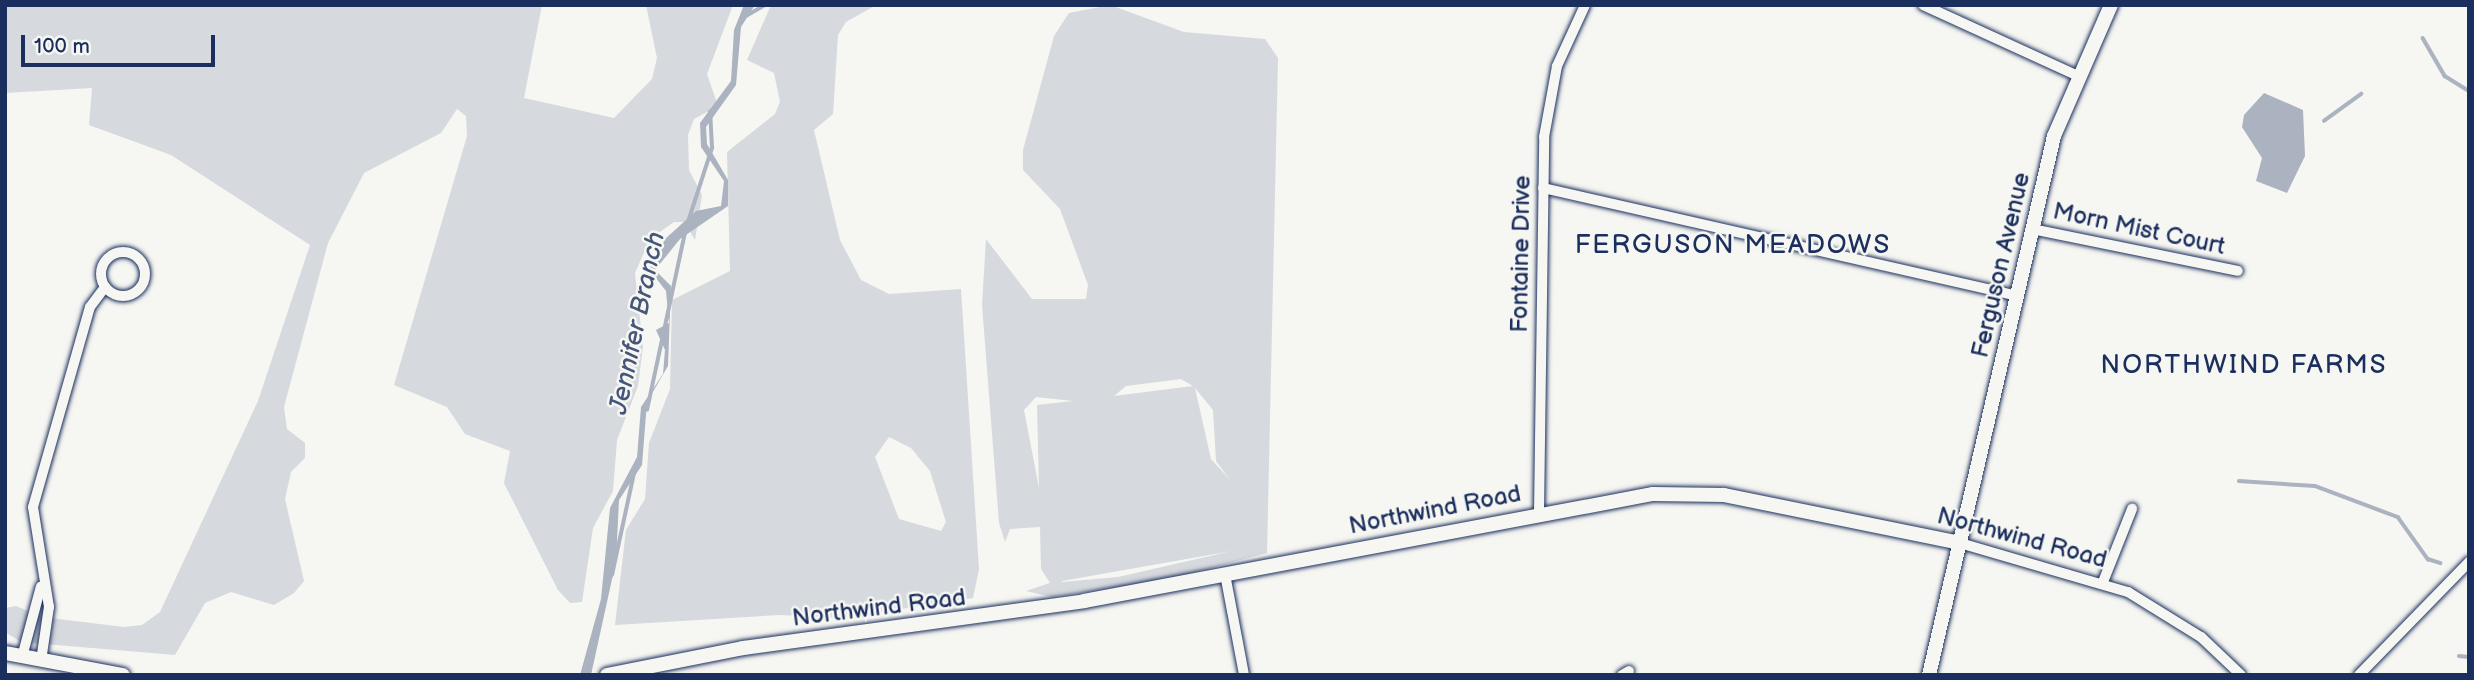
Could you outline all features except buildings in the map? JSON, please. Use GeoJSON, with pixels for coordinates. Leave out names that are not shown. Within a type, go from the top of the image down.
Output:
{"type":"FeatureCollection","features":[{"type":"Feature","properties":{"kind":"street","name":"Fontaine Drive"},"geometry":{"type":"LineString","coordinates":[[1539,512],[1544,137],[1557,66],[1585,5]]}},
{"type":"Feature","properties":{"kind":"street"},"geometry":{"type":"LineString","coordinates":[[1923,5],[2076,75]]}},
{"type":"Feature","properties":{"kind":"street","name":"Ferguson Avenue"},"geometry":{"type":"LineString","coordinates":[[1929,675],[2032,229],[2076,75],[2111,5]]}},
{"type":"Feature","properties":{"kind":"street"},"geometry":{"type":"LineString","coordinates":[[1543,188],[2017,296]]}},
{"type":"Feature","properties":{"kind":"street","name":"Morn Mist Court"},"geometry":{"type":"LineString","coordinates":[[2032,229],[2238,271]]}},
{"type":"Feature","properties":{"kind":"street"},"geometry":{"type":"LineString","coordinates":[[122,252],[141,261],[145,278],[136,292],[116,295],[105,287],[101,275],[108,258],[122,252]]}},
{"type":"Feature","properties":{"kind":"street"},"geometry":{"type":"LineString","coordinates":[[41,661],[49,607],[41,586],[33,507],[90,307],[105,287]]}},
{"type":"Feature","properties":{"kind":"street","name":"Northwind Road"},"geometry":{"type":"LineString","coordinates":[[611,674],[1226,574],[1539,512],[1653,494],[1708,493],[1960,543],[2103,582],[2181,623],[2241,675]]}},
{"type":"Feature","properties":{"kind":"street"},"geometry":{"type":"LineString","coordinates":[[2103,582],[2132,509]]}},
{"type":"Feature","properties":{"kind":"street"},"geometry":{"type":"LineString","coordinates":[[2359,675],[2469,562]]}},
{"type":"Feature","properties":{"kind":"street"},"geometry":{"type":"LineString","coordinates":[[1226,574],[1244,675]]}},
{"type":"Feature","properties":{"kind":"street"},"geometry":{"type":"LineString","coordinates":[[22,657],[41,586]]}},
{"type":"Feature","properties":{"kind":"street"},"geometry":{"type":"LineString","coordinates":[[5,653],[92,672],[122,675]]}},
{"type":"Feature","properties":{"kind":"shaded area"},"geometry":{"type":"Polygon","coordinates":[[[5,5],[542,5],[524,98],[614,118],[652,79],[657,58],[646,5],[733,5],[707,74],[718,106],[694,119],[688,135],[689,170],[702,195],[695,240],[684,222],[674,222],[650,239],[635,273],[643,347],[638,386],[617,440],[613,491],[593,528],[582,602],[570,603],[558,590],[504,483],[510,451],[465,434],[447,407],[394,385],[467,136],[466,116],[457,109],[441,133],[364,173],[328,243],[284,407],[287,429],[305,443],[305,458],[291,472],[285,499],[304,581],[294,593],[274,605],[231,592],[205,603],[175,655],[21,642],[5,632],[6,608],[16,606],[42,617],[124,627],[142,625],[160,612],[258,401],[310,245],[171,155],[89,125],[92,88],[5,93],[5,5]]]}},
{"type":"Feature","properties":{"kind":"shaded area","name":"Jennifer Branch"},"geometry":{"type":"Polygon","coordinates":[[[744,5],[755,5],[741,27],[736,85],[706,127],[707,144],[728,180],[728,206],[680,239],[655,270],[671,286],[668,366],[647,402],[642,465],[619,500],[616,561],[591,675],[580,675],[601,599],[610,508],[637,457],[641,407],[663,374],[665,350],[656,330],[669,323],[666,291],[649,269],[665,239],[696,211],[721,206],[724,181],[701,147],[700,123],[731,81],[734,30],[744,5]]]}},
{"type":"Feature","properties":{"kind":"shaded area"},"geometry":{"type":"Polygon","coordinates":[[[771,5],[876,5],[846,22],[838,35],[833,114],[814,130],[840,240],[861,280],[889,294],[961,289],[979,569],[973,598],[842,618],[780,615],[615,625],[626,530],[645,499],[649,443],[670,389],[672,300],[730,271],[727,152],[775,114],[780,102],[774,73],[747,60],[771,5]],[[889,437],[875,457],[899,519],[941,531],[946,522],[930,471],[911,448],[889,437]]]}},
{"type":"Feature","properties":{"kind":"shaded area"},"geometry":{"type":"Polygon","coordinates":[[[1110,5],[1184,32],[1265,39],[1278,58],[1267,553],[1169,579],[1052,597],[1026,591],[1050,583],[1041,569],[1040,527],[1010,529],[1005,542],[999,523],[982,305],[986,239],[1032,299],[1086,299],[1088,285],[1060,209],[1023,170],[1023,150],[1054,36],[1069,13],[1110,5]],[[1181,379],[1126,386],[1114,396],[1193,386],[1181,379]],[[1195,388],[1211,459],[1230,480],[1216,461],[1213,410],[1195,388]],[[1036,397],[1024,410],[1039,488],[1037,405],[1073,401],[1036,397]],[[1232,551],[1062,581],[1118,577],[1232,551]]]}},
{"type":"Feature","properties":{"kind":"shaded area"},"geometry":{"type":"Polygon","coordinates":[[[2264,93],[2303,110],[2305,156],[2287,193],[2256,181],[2262,158],[2242,127],[2244,115],[2264,93]]]}},
{"type":"Feature","properties":{"kind":"waterway","name":"Jennifer Branch"},"geometry":{"type":"LineString","coordinates":[[746,16],[765,5]]}},
{"type":"Feature","properties":{"kind":"waterway"},"geometry":{"type":"LineString","coordinates":[[2423,38],[2445,76],[2469,91]]}},
{"type":"Feature","properties":{"kind":"waterway"},"geometry":{"type":"LineString","coordinates":[[2324,121],[2361,94]]}},
{"type":"Feature","properties":{"kind":"waterway","name":"Jennifer Branch"},"geometry":{"type":"LineString","coordinates":[[688,222],[712,148],[710,112]]}},
{"type":"Feature","properties":{"kind":"waterway","name":"Jennifer Branch"},"geometry":{"type":"LineString","coordinates":[[647,410],[685,233]]}},
{"type":"Feature","properties":{"kind":"waterway","name":"Jennifer Branch"},"geometry":{"type":"LineString","coordinates":[[612,575],[635,469]]}},
{"type":"Feature","properties":{"kind":"waterway"},"geometry":{"type":"LineString","coordinates":[[2239,481],[2315,486],[2398,517],[2428,559],[2440,563]]}},
{"type":"Feature","properties":{"kind":"waterway"},"geometry":{"type":"LineString","coordinates":[[2459,656],[2469,657]]}},
{"type":"Feature","properties":{"kind":"district","name":"FERGUSON MEADOWS"},"geometry":{"type":"Point","coordinates":[1733,246]}},
{"type":"Feature","properties":{"kind":"district","name":"NORTHWIND FARMS"},"geometry":{"type":"Point","coordinates":[2244,366]}}]}
